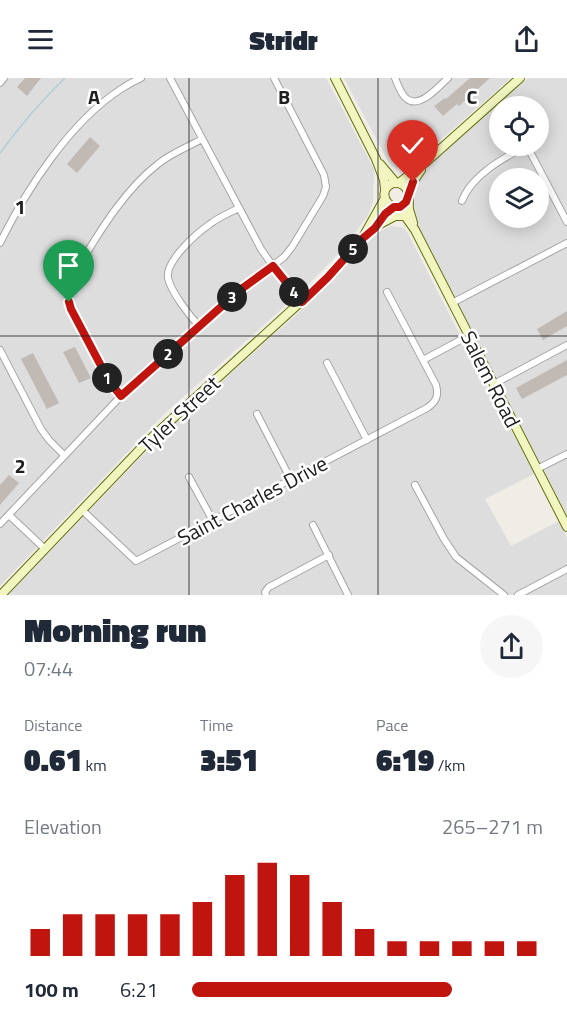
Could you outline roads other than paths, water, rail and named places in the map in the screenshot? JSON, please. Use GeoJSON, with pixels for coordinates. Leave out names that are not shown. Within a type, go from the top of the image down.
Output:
{"type":"FeatureCollection","features":[{"type":"Feature","properties":{"kind":"street"},"geometry":{"type":"LineString","coordinates":[[0,83],[4,78]]}},
{"type":"Feature","properties":{"kind":"street"},"geometry":{"type":"LineString","coordinates":[[0,243],[27,194],[61,146],[102,103],[122,88],[141,78]]}},
{"type":"Feature","properties":{"kind":"street"},"geometry":{"type":"LineString","coordinates":[[170,78],[261,249],[302,302]]}},
{"type":"Feature","properties":{"kind":"street"},"geometry":{"type":"LineString","coordinates":[[0,524],[121,396],[240,290],[284,257],[292,247],[323,196],[326,186],[324,175],[274,78]]}},
{"type":"Feature","properties":{"kind":"street"},"geometry":{"type":"LineString","coordinates":[[334,78],[376,159],[384,180],[389,205],[395,207],[404,205],[413,182],[426,162]]}},
{"type":"Feature","properties":{"kind":"street"},"geometry":{"type":"LineString","coordinates":[[394,78],[407,99],[414,102],[423,100],[448,78]]}},
{"type":"Feature","properties":{"kind":"street"},"geometry":{"type":"LineString","coordinates":[[388,173],[394,176],[399,175],[414,170],[426,162],[499,102],[520,78]]}},
{"type":"Feature","properties":{"kind":"street"},"geometry":{"type":"LineString","coordinates":[[121,396],[109,381],[71,309],[68,293],[70,283],[108,220],[140,181],[156,165],[202,139]]}},
{"type":"Feature","properties":{"kind":"street"},"geometry":{"type":"LineString","coordinates":[[462,201],[465,192],[481,176],[509,156]]}},
{"type":"Feature","properties":{"kind":"street"},"geometry":{"type":"LineString","coordinates":[[531,156],[567,222]]}},
{"type":"Feature","properties":{"kind":"street"},"geometry":{"type":"LineString","coordinates":[[376,159],[398,183],[407,189],[408,197]]}},
{"type":"Feature","properties":{"kind":"street"},"geometry":{"type":"LineString","coordinates":[[385,194],[392,184],[411,175],[414,170]]}},
{"type":"Feature","properties":{"kind":"street","name":"Tyler Street"},"geometry":{"type":"LineString","coordinates":[[362,239],[385,194]]}},
{"type":"Feature","properties":{"kind":"street","name":"Salem Road"},"geometry":{"type":"LineString","coordinates":[[408,197],[415,230]]}},
{"type":"Feature","properties":{"kind":"street","name":"Tyler Street"},"geometry":{"type":"LineString","coordinates":[[1,595],[147,442],[302,302],[375,228],[385,214],[395,207]]}},
{"type":"Feature","properties":{"kind":"street","name":"Salem Road"},"geometry":{"type":"LineString","coordinates":[[395,207],[415,230],[567,527]]}},
{"type":"Feature","properties":{"kind":"street"},"geometry":{"type":"LineString","coordinates":[[199,326],[188,314],[173,289],[168,278],[169,269],[173,260],[197,234],[211,222],[239,208]]}},
{"type":"Feature","properties":{"kind":"street"},"geometry":{"type":"LineString","coordinates":[[375,228],[395,216],[405,216]]}},
{"type":"Feature","properties":{"kind":"street"},"geometry":{"type":"LineString","coordinates":[[452,303],[567,243]]}},
{"type":"Feature","properties":{"kind":"street"},"geometry":{"type":"LineString","coordinates":[[387,292],[423,360],[468,336]]}},
{"type":"Feature","properties":{"kind":"street"},"geometry":{"type":"LineString","coordinates":[[494,384],[567,345]]}},
{"type":"Feature","properties":{"kind":"street"},"geometry":{"type":"LineString","coordinates":[[0,350],[41,429],[64,455]]}},
{"type":"Feature","properties":{"kind":"street","name":"Saint Charles Drive"},"geometry":{"type":"LineString","coordinates":[[82,510],[136,561],[433,404],[437,390],[423,360]]}},
{"type":"Feature","properties":{"kind":"street"},"geometry":{"type":"LineString","coordinates":[[327,363],[367,440]]}},
{"type":"Feature","properties":{"kind":"street"},"geometry":{"type":"LineString","coordinates":[[257,414],[291,480]]}},
{"type":"Feature","properties":{"kind":"street"},"geometry":{"type":"LineString","coordinates":[[537,469],[567,453]]}},
{"type":"Feature","properties":{"kind":"street"},"geometry":{"type":"LineString","coordinates":[[189,477],[213,521]]}},
{"type":"Feature","properties":{"kind":"street"},"geometry":{"type":"LineString","coordinates":[[416,485],[456,557],[504,595]]}},
{"type":"Feature","properties":{"kind":"street"},"geometry":{"type":"LineString","coordinates":[[9,515],[45,549]]}},
{"type":"Feature","properties":{"kind":"street"},"geometry":{"type":"LineString","coordinates":[[313,525],[348,595]]}},
{"type":"Feature","properties":{"kind":"street"},"geometry":{"type":"LineString","coordinates":[[266,595],[269,587],[329,555]]}},
{"type":"Feature","properties":{"kind":"street"},"geometry":{"type":"LineString","coordinates":[[518,595],[567,569]]}},
{"type":"Feature","properties":{"kind":"waterway"},"geometry":{"type":"LineString","coordinates":[[0,153],[31,114],[65,78]]}}]}
